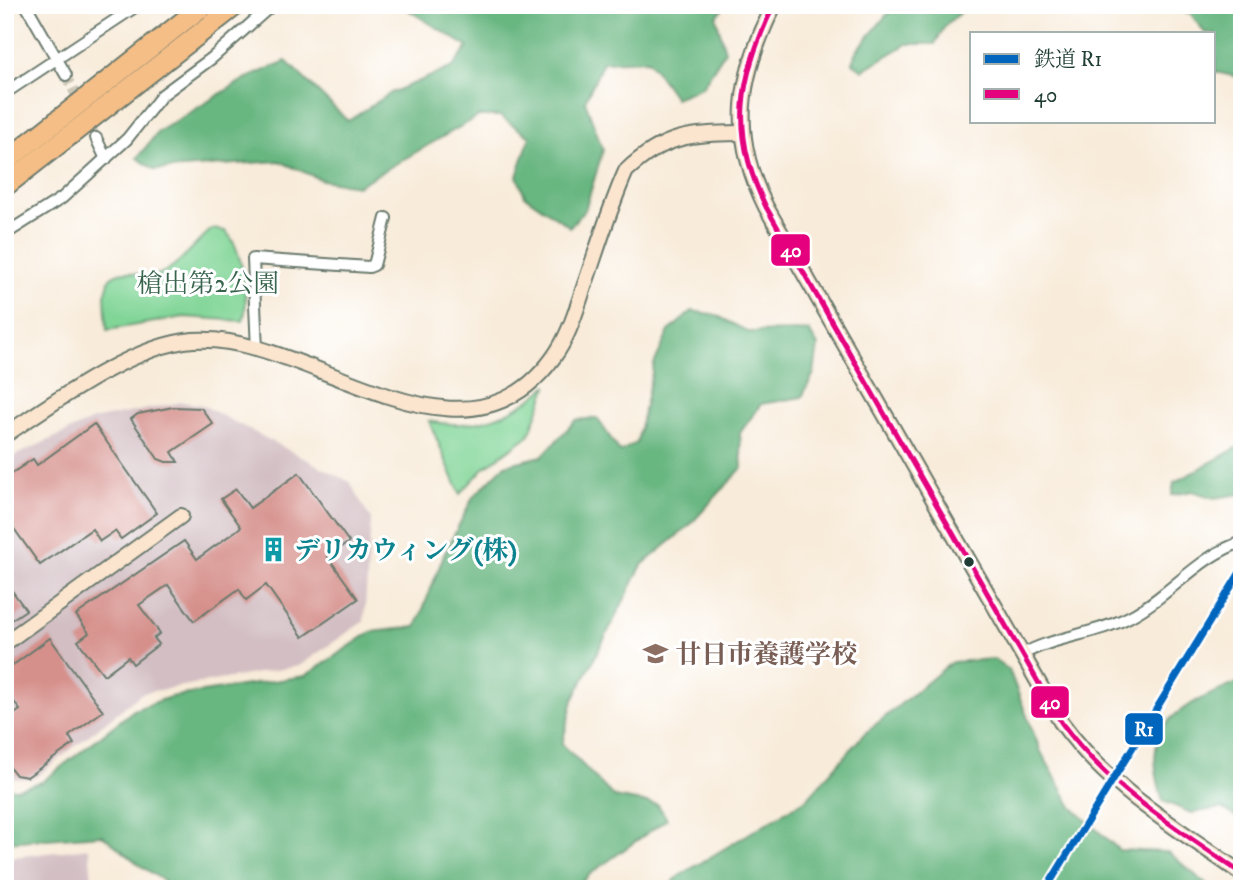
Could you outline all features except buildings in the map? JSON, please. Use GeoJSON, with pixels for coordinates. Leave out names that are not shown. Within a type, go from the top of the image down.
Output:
{"type":"FeatureCollection","features":[{"type":"Feature","properties":{"kind":"highway"},"geometry":{"type":"LineString","coordinates":[[5,162],[204,5]]}},
{"type":"Feature","properties":{"kind":"highway"},"geometry":{"type":"LineString","coordinates":[[5,186],[236,5]]}},
{"type":"Feature","properties":{"kind":"street"},"geometry":{"type":"LineString","coordinates":[[26,5],[66,75]]}},
{"type":"Feature","properties":{"kind":"street"},"geometry":{"type":"LineString","coordinates":[[5,93],[57,56],[138,5]]}},
{"type":"Feature","properties":{"kind":"street"},"geometry":{"type":"LineString","coordinates":[[5,234],[62,198],[127,139],[162,95],[212,58],[272,5]]}},
{"type":"Feature","properties":{"kind":"street"},"geometry":{"type":"LineString","coordinates":[[774,5],[747,67],[742,103],[742,133],[751,174],[766,207],[1061,722],[1093,762],[1130,797],[1242,874]]}},
{"type":"Feature","properties":{"kind":"street"},"geometry":{"type":"LineString","coordinates":[[5,435],[139,354],[193,340],[257,350],[426,407],[472,408],[515,393],[537,376],[566,338],[626,171],[646,152],[668,140],[698,134],[742,133]]}},
{"type":"Feature","properties":{"kind":"street"},"geometry":{"type":"LineString","coordinates":[[96,138],[106,159]]}},
{"type":"Feature","properties":{"kind":"street"},"geometry":{"type":"LineString","coordinates":[[257,350],[253,259],[369,267],[374,265],[386,218]]}},
{"type":"Feature","properties":{"kind":"street"},"geometry":{"type":"LineString","coordinates":[[5,643],[181,516]]}},
{"type":"Feature","properties":{"kind":"street"},"geometry":{"type":"LineString","coordinates":[[1021,655],[1051,641],[1125,619],[1163,596],[1210,557],[1242,542]]}},
{"type":"Feature","properties":{"kind":"shaded area"},"geometry":{"type":"Polygon","coordinates":[[[182,402],[202,405],[350,482],[371,520],[364,621],[299,666],[142,693],[35,778],[14,779],[5,766],[5,460],[93,420],[182,402]]]}},
{"type":"Feature","properties":{"kind":"shaded area"},"geometry":{"type":"Polygon","coordinates":[[[89,848],[93,889],[5,889],[5,858],[89,848]]]}},
{"type":"Feature","properties":{"kind":"green space"},"geometry":{"type":"Polygon","coordinates":[[[400,5],[726,5],[716,17],[725,51],[702,87],[675,98],[648,60],[603,62],[585,101],[603,150],[585,210],[570,227],[525,196],[517,176],[530,137],[500,116],[479,116],[357,186],[322,180],[279,161],[155,170],[137,158],[158,132],[245,79],[286,61],[348,121],[391,93],[453,67],[468,47],[400,5]]]}},
{"type":"Feature","properties":{"kind":"green space"},"geometry":{"type":"Polygon","coordinates":[[[895,5],[969,5],[945,26],[935,44],[907,44],[863,70],[853,63],[855,53],[895,5]]]}},
{"type":"Feature","properties":{"kind":"green space"},"geometry":{"type":"Polygon","coordinates":[[[1123,5],[1242,5],[1242,78],[1216,72],[1216,32],[1204,32],[1190,13],[1123,5]]]}},
{"type":"Feature","properties":{"kind":"green space","name":"槍出第2公園"},"geometry":{"type":"Polygon","coordinates":[[[212,229],[225,231],[236,248],[245,287],[243,321],[184,317],[107,330],[105,295],[110,278],[122,272],[151,276],[165,272],[212,229]]]}},
{"type":"Feature","properties":{"kind":"green space"},"geometry":{"type":"Polygon","coordinates":[[[692,311],[716,315],[748,332],[809,331],[818,346],[814,373],[802,397],[761,404],[740,433],[742,468],[689,526],[642,565],[573,700],[562,744],[614,797],[658,805],[667,819],[590,874],[575,889],[176,889],[102,835],[5,842],[5,788],[16,789],[42,782],[134,710],[170,697],[305,676],[371,632],[416,627],[444,555],[473,497],[505,465],[542,456],[576,420],[597,418],[620,452],[637,442],[654,364],[669,331],[692,311]]]}},
{"type":"Feature","properties":{"kind":"green space"},"geometry":{"type":"Polygon","coordinates":[[[548,385],[529,435],[484,468],[460,494],[429,421],[462,424],[493,418],[522,404],[548,385]]]}},
{"type":"Feature","properties":{"kind":"green space"},"geometry":{"type":"Polygon","coordinates":[[[1242,445],[1242,494],[1214,498],[1192,491],[1172,495],[1174,483],[1242,445]]]}},
{"type":"Feature","properties":{"kind":"green space"},"geometry":{"type":"Polygon","coordinates":[[[994,659],[1009,670],[1041,752],[1072,807],[1119,850],[1168,852],[1212,889],[666,889],[679,876],[808,798],[863,735],[952,662],[994,659]]]}},
{"type":"Feature","properties":{"kind":"green space"},"geometry":{"type":"Polygon","coordinates":[[[1242,681],[1242,821],[1222,808],[1191,813],[1163,801],[1157,774],[1156,752],[1160,735],[1168,721],[1198,700],[1242,681]]]}},
{"type":"Feature","properties":{"kind":"tunnel"},"geometry":{"type":"LineString","coordinates":[[66,75],[96,138]]}},
{"type":"Feature","properties":{"kind":"rail line","name":"R1"},"geometry":{"type":"LineString","coordinates":[[1046,889],[1242,569]]}},
{"type":"Feature","properties":{"kind":"transit line","name":"40"},"geometry":{"type":"LineString","coordinates":[[774,5],[753,57],[743,105],[747,154],[754,180],[766,207],[1061,722],[1080,746],[1122,787],[1168,823],[1242,874]]}},
{"type":"Feature","properties":{"kind":"place","name":"デリカウィング(株)"},"geometry":{"type":"Point","coordinates":[274,550]}},
{"type":"Feature","properties":{"kind":"place","name":"廿日市養護学校"},"geometry":{"type":"Point","coordinates":[655,654]}}]}
